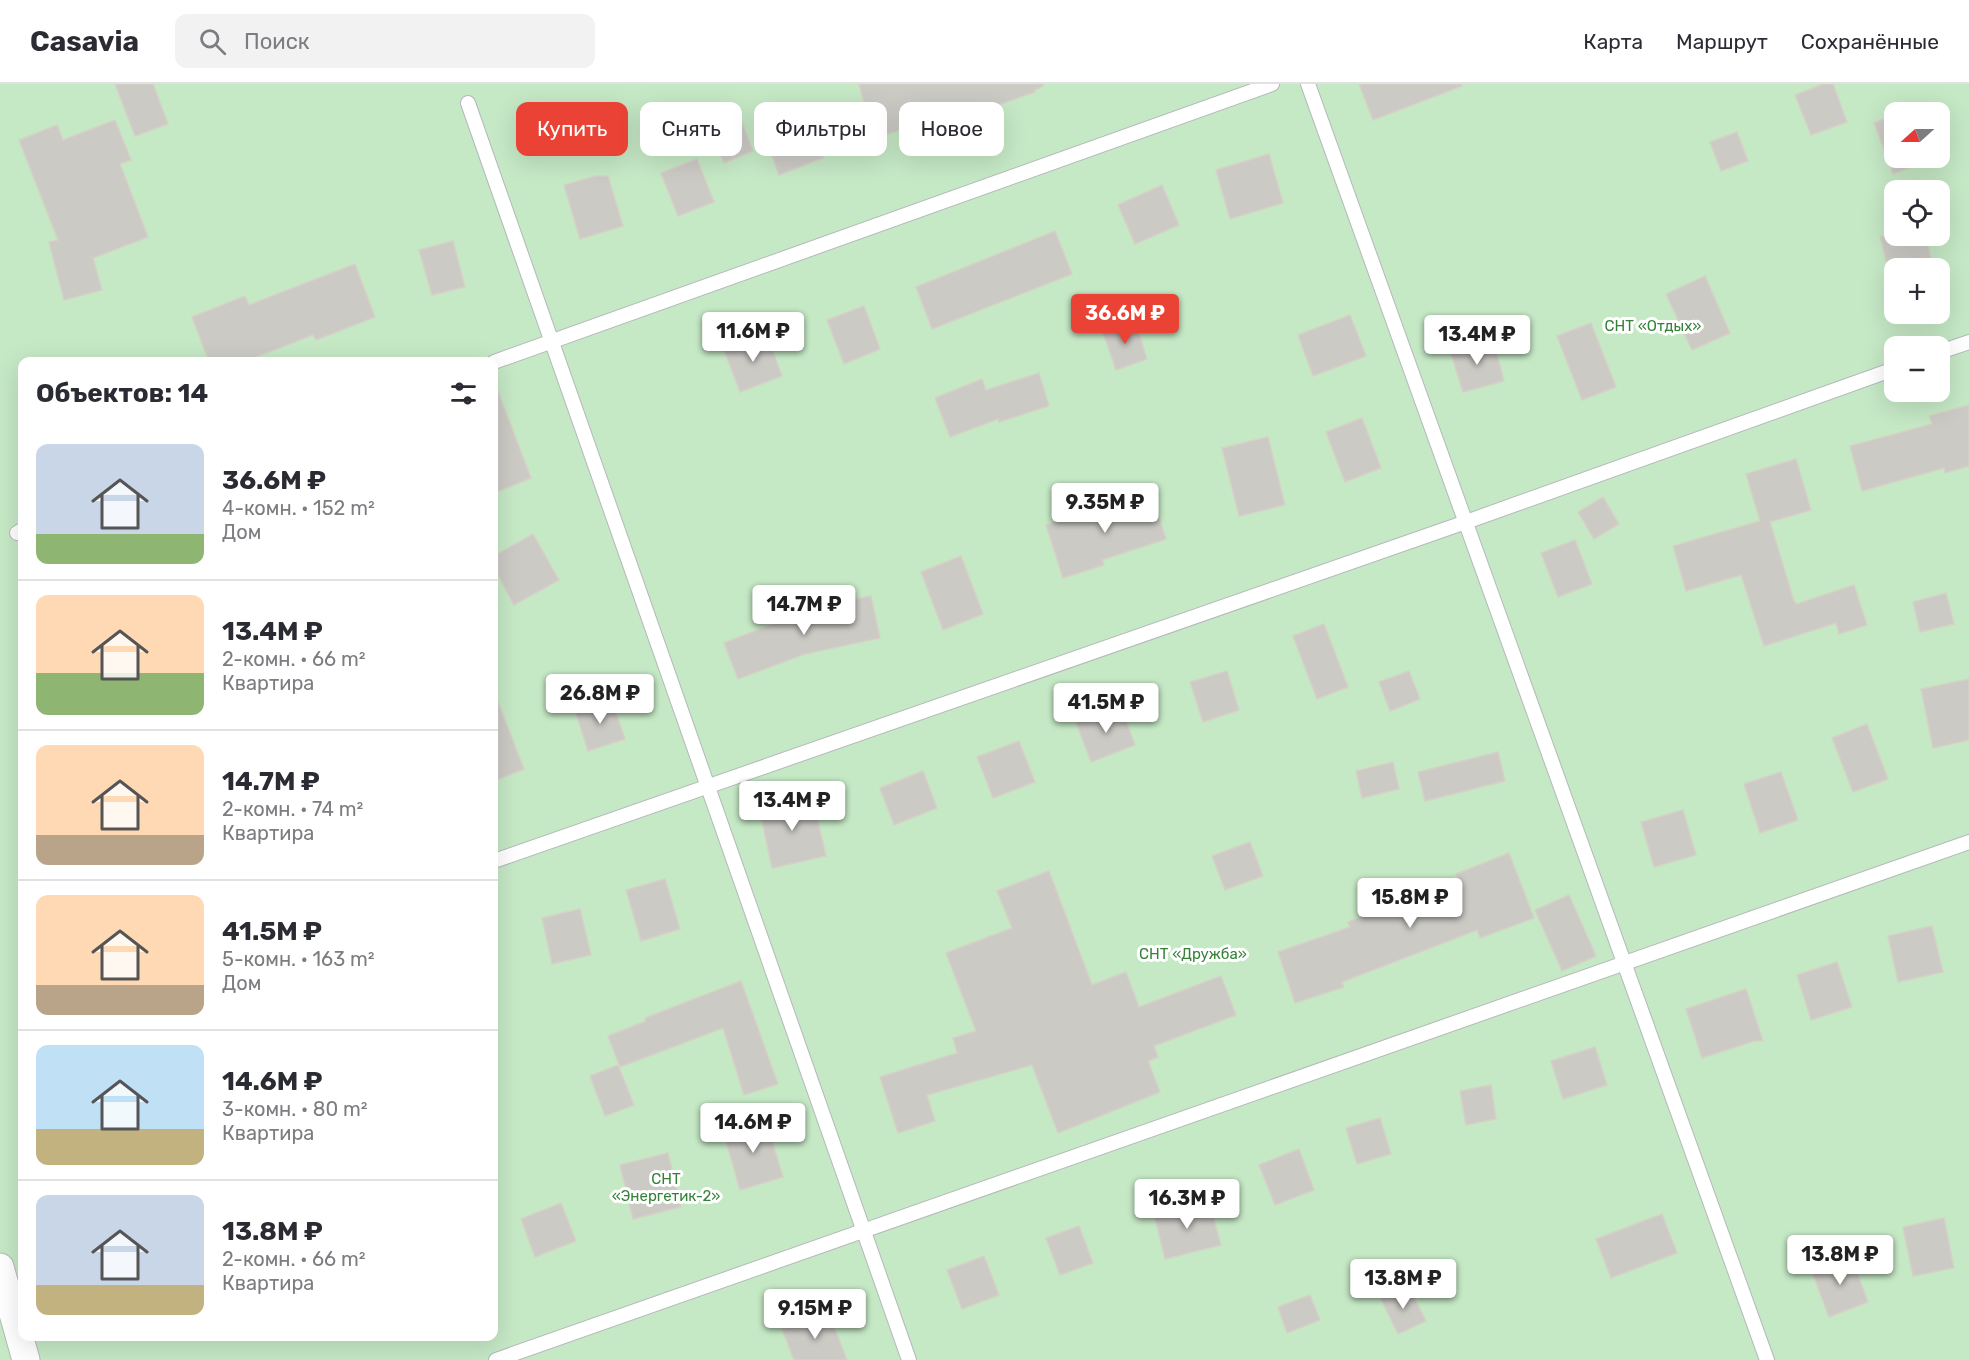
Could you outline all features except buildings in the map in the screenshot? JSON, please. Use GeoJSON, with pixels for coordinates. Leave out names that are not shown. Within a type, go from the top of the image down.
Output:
{"type":"FeatureCollection","features":[{"type":"Feature","properties":{"kind":"street"},"geometry":{"type":"LineString","coordinates":[[0,1267],[18,1331]]}},
{"type":"Feature","properties":{"kind":"street"},"geometry":{"type":"LineString","coordinates":[[21,1341],[26,1360]]}},
{"type":"Feature","properties":{"kind":"lane"},"geometry":{"type":"LineString","coordinates":[[498,361],[1272,84]]}},
{"type":"Feature","properties":{"kind":"lane"},"geometry":{"type":"LineString","coordinates":[[1308,84],[1767,1360]]}},
{"type":"Feature","properties":{"kind":"lane"},"geometry":{"type":"LineString","coordinates":[[468,103],[909,1360]]}},
{"type":"Feature","properties":{"kind":"lane"},"geometry":{"type":"LineString","coordinates":[[1950,349],[1969,342]]}},
{"type":"Feature","properties":{"kind":"lane"},"geometry":{"type":"LineString","coordinates":[[498,860],[1466,522],[1884,373]]}},
{"type":"Feature","properties":{"kind":"lane"},"geometry":{"type":"LineString","coordinates":[[496,1360],[1969,842]]}},
{"type":"Feature","properties":{"kind":"green space"},"geometry":{"type":"Polygon","coordinates":[[[0,84],[1969,84],[1969,1360],[0,1360],[0,84]]]}},
{"type":"Feature","properties":{"kind":"park label","name":"СНТ «Отдых»"},"geometry":{"type":"Point","coordinates":[1653,326]}},
{"type":"Feature","properties":{"kind":"park label","name":"СНТ «Дружба»"},"geometry":{"type":"Point","coordinates":[1193,954]}},
{"type":"Feature","properties":{"kind":"park label","name":"СНТ «Энергетик-2»"},"geometry":{"type":"Point","coordinates":[666,1188]}}]}
